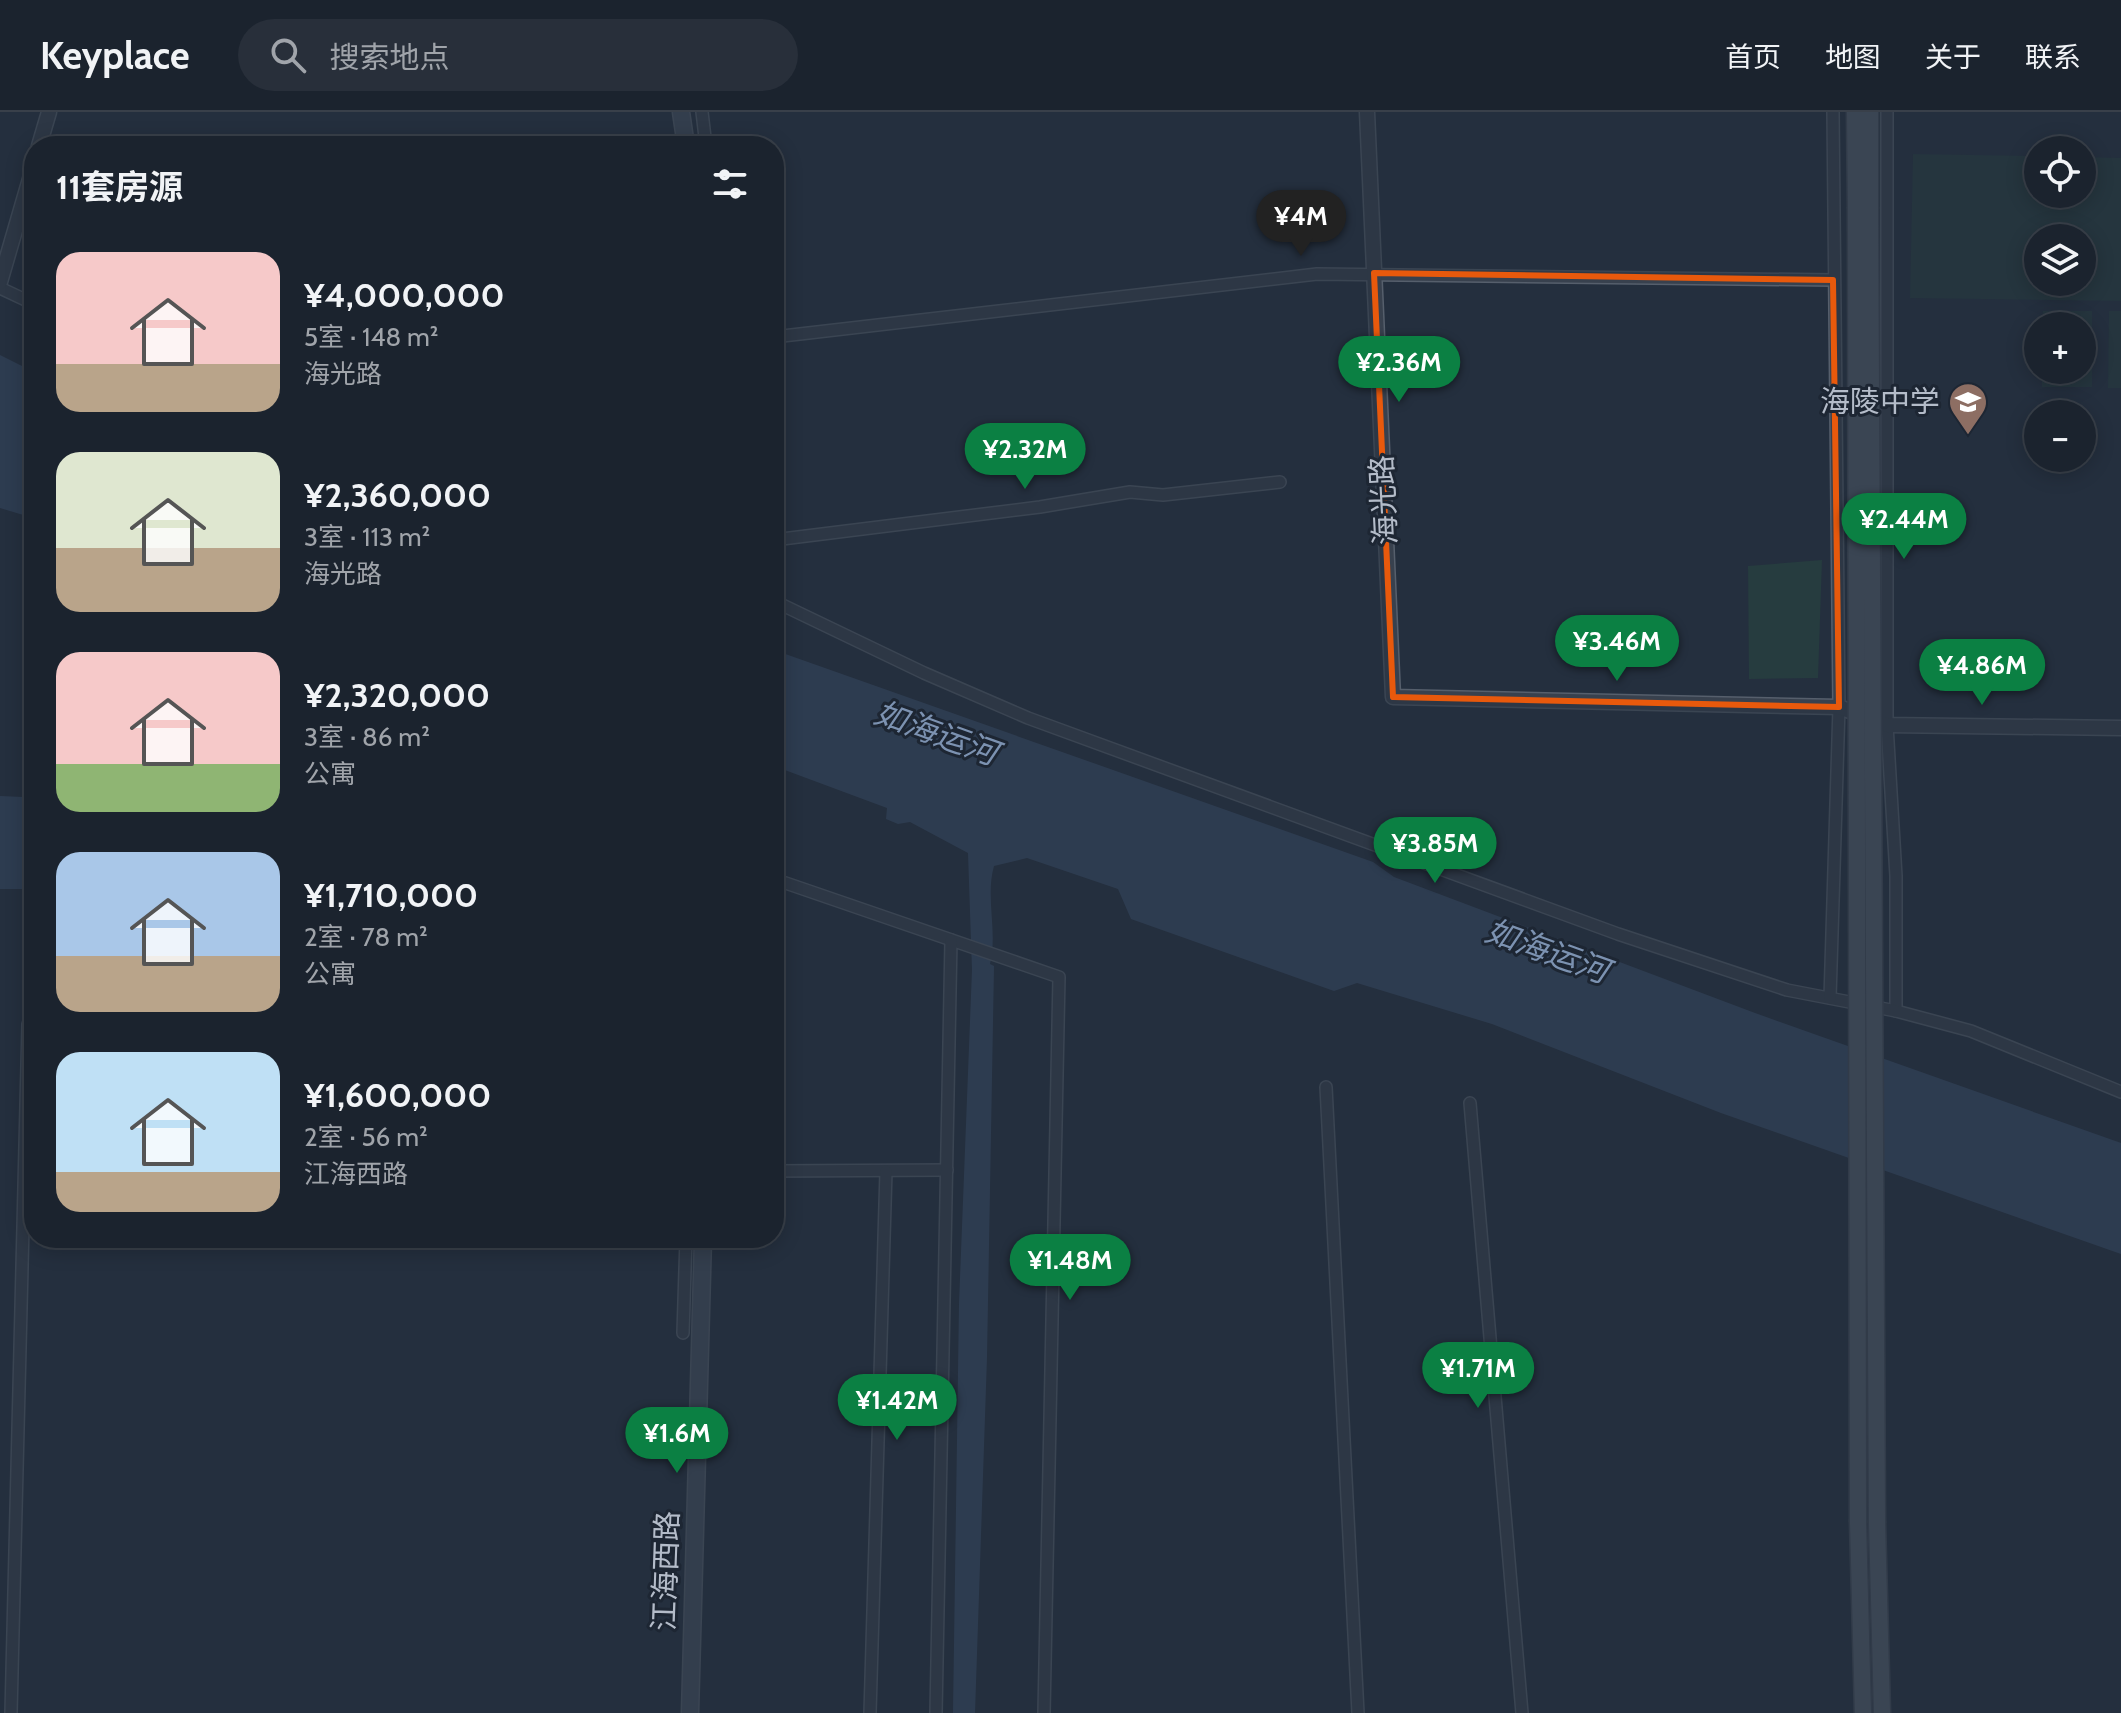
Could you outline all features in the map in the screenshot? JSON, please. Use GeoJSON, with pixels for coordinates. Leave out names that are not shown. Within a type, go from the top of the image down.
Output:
{"type":"FeatureCollection","features":[{"type":"Feature","properties":{"kind":"main road"},"geometry":{"type":"LineString","coordinates":[[681,112],[685,136]]}},
{"type":"Feature","properties":{"kind":"main road"},"geometry":{"type":"LineString","coordinates":[[1855,112],[1863,207],[1877,1523],[1882,1713]]}},
{"type":"Feature","properties":{"kind":"main road"},"geometry":{"type":"LineString","coordinates":[[1863,1713],[1858,1522],[1863,207],[1870,112]]}},
{"type":"Feature","properties":{"kind":"main road","name":"江海西路"},"geometry":{"type":"LineString","coordinates":[[690,1713],[703,1248]]}},
{"type":"Feature","properties":{"kind":"street"},"geometry":{"type":"LineString","coordinates":[[42,136],[49,112]]}},
{"type":"Feature","properties":{"kind":"street"},"geometry":{"type":"LineString","coordinates":[[702,112],[705,136]]}},
{"type":"Feature","properties":{"kind":"street","name":"海光路"},"geometry":{"type":"LineString","coordinates":[[1367,112],[1393,697],[1839,707]]}},
{"type":"Feature","properties":{"kind":"street"},"geometry":{"type":"LineString","coordinates":[[1830,998],[1839,707],[1833,112]]}},
{"type":"Feature","properties":{"kind":"street"},"geometry":{"type":"LineString","coordinates":[[1887,112],[1887,725],[1896,876],[1896,1011]]}},
{"type":"Feature","properties":{"kind":"street"},"geometry":{"type":"LineString","coordinates":[[0,282],[24,199]]}},
{"type":"Feature","properties":{"kind":"street"},"geometry":{"type":"LineString","coordinates":[[784,336],[1317,274],[1833,280]]}},
{"type":"Feature","properties":{"kind":"street"},"geometry":{"type":"LineString","coordinates":[[0,288],[24,299]]}},
{"type":"Feature","properties":{"kind":"street"},"geometry":{"type":"LineString","coordinates":[[784,539],[1040,507],[1130,492],[1163,495],[1280,482]]}},
{"type":"Feature","properties":{"kind":"street"},"geometry":{"type":"LineString","coordinates":[[784,606],[1028,718],[1618,934],[1787,990],[1896,1011],[1971,1031],[2121,1092]]}},
{"type":"Feature","properties":{"kind":"street"},"geometry":{"type":"LineString","coordinates":[[1839,707],[1887,725],[2121,728]]}},
{"type":"Feature","properties":{"kind":"street"},"geometry":{"type":"LineString","coordinates":[[784,882],[1059,977],[1044,1713]]}},
{"type":"Feature","properties":{"kind":"street"},"geometry":{"type":"LineString","coordinates":[[936,1713],[951,940]]}},
{"type":"Feature","properties":{"kind":"street"},"geometry":{"type":"LineString","coordinates":[[1326,1087],[1358,1713]]}},
{"type":"Feature","properties":{"kind":"street"},"geometry":{"type":"LineString","coordinates":[[1470,1103],[1522,1713]]}},
{"type":"Feature","properties":{"kind":"street"},"geometry":{"type":"LineString","coordinates":[[784,1171],[947,1170]]}},
{"type":"Feature","properties":{"kind":"street"},"geometry":{"type":"LineString","coordinates":[[870,1713],[886,1171]]}},
{"type":"Feature","properties":{"kind":"street"},"geometry":{"type":"LineString","coordinates":[[11,1713],[24,1186]]}},
{"type":"Feature","properties":{"kind":"street"},"geometry":{"type":"LineString","coordinates":[[683,1333],[686,1248]]}},
{"type":"Feature","properties":{"kind":"highlighted area"},"geometry":{"type":"Polygon","coordinates":[[[1374,273],[1833,280],[1839,707],[1393,697],[1374,273]]]}},
{"type":"Feature","properties":{"kind":"green space"},"geometry":{"type":"Polygon","coordinates":[[[1913,154],[2024,156],[2024,208],[2096,208],[2096,157],[2121,158],[2121,301],[1910,298],[1913,154]]]}},
{"type":"Feature","properties":{"kind":"green space"},"geometry":{"type":"Polygon","coordinates":[[[2043,311],[2092,311],[2092,312],[2043,311]]]}},
{"type":"Feature","properties":{"kind":"green space"},"geometry":{"type":"Polygon","coordinates":[[[2109,311],[2121,311],[2121,388],[2108,388],[2109,311]]]}},
{"type":"Feature","properties":{"kind":"green space"},"geometry":{"type":"Polygon","coordinates":[[[2042,384],[2092,384],[2092,387],[2042,387],[2042,384]]]}},
{"type":"Feature","properties":{"kind":"green space"},"geometry":{"type":"Polygon","coordinates":[[[1822,560],[1818,678],[1749,679],[1748,566],[1822,560]]]}},
{"type":"Feature","properties":{"kind":"water"},"geometry":{"type":"Polygon","coordinates":[[[0,355],[24,367],[24,515],[0,508],[0,355]]]}},
{"type":"Feature","properties":{"kind":"water","name":"如海运河"},"geometry":{"type":"Polygon","coordinates":[[[784,654],[1373,862],[1394,877],[1755,1013],[2121,1143],[2121,1254],[1721,1113],[1492,1024],[1357,983],[1334,991],[1131,919],[1118,889],[1027,858],[994,866],[991,890],[993,939],[990,964],[994,966],[987,1357],[975,1713],[953,1713],[959,1304],[972,970],[968,853],[910,822],[898,824],[886,819],[887,808],[784,770],[784,654]]]}},
{"type":"Feature","properties":{"kind":"water"},"geometry":{"type":"Polygon","coordinates":[[[0,796],[23,797],[24,889],[0,889],[0,796]]]}},
{"type":"Feature","properties":{"kind":"place","name":"海陵中学"},"geometry":{"type":"Point","coordinates":[1968,436]}}]}
